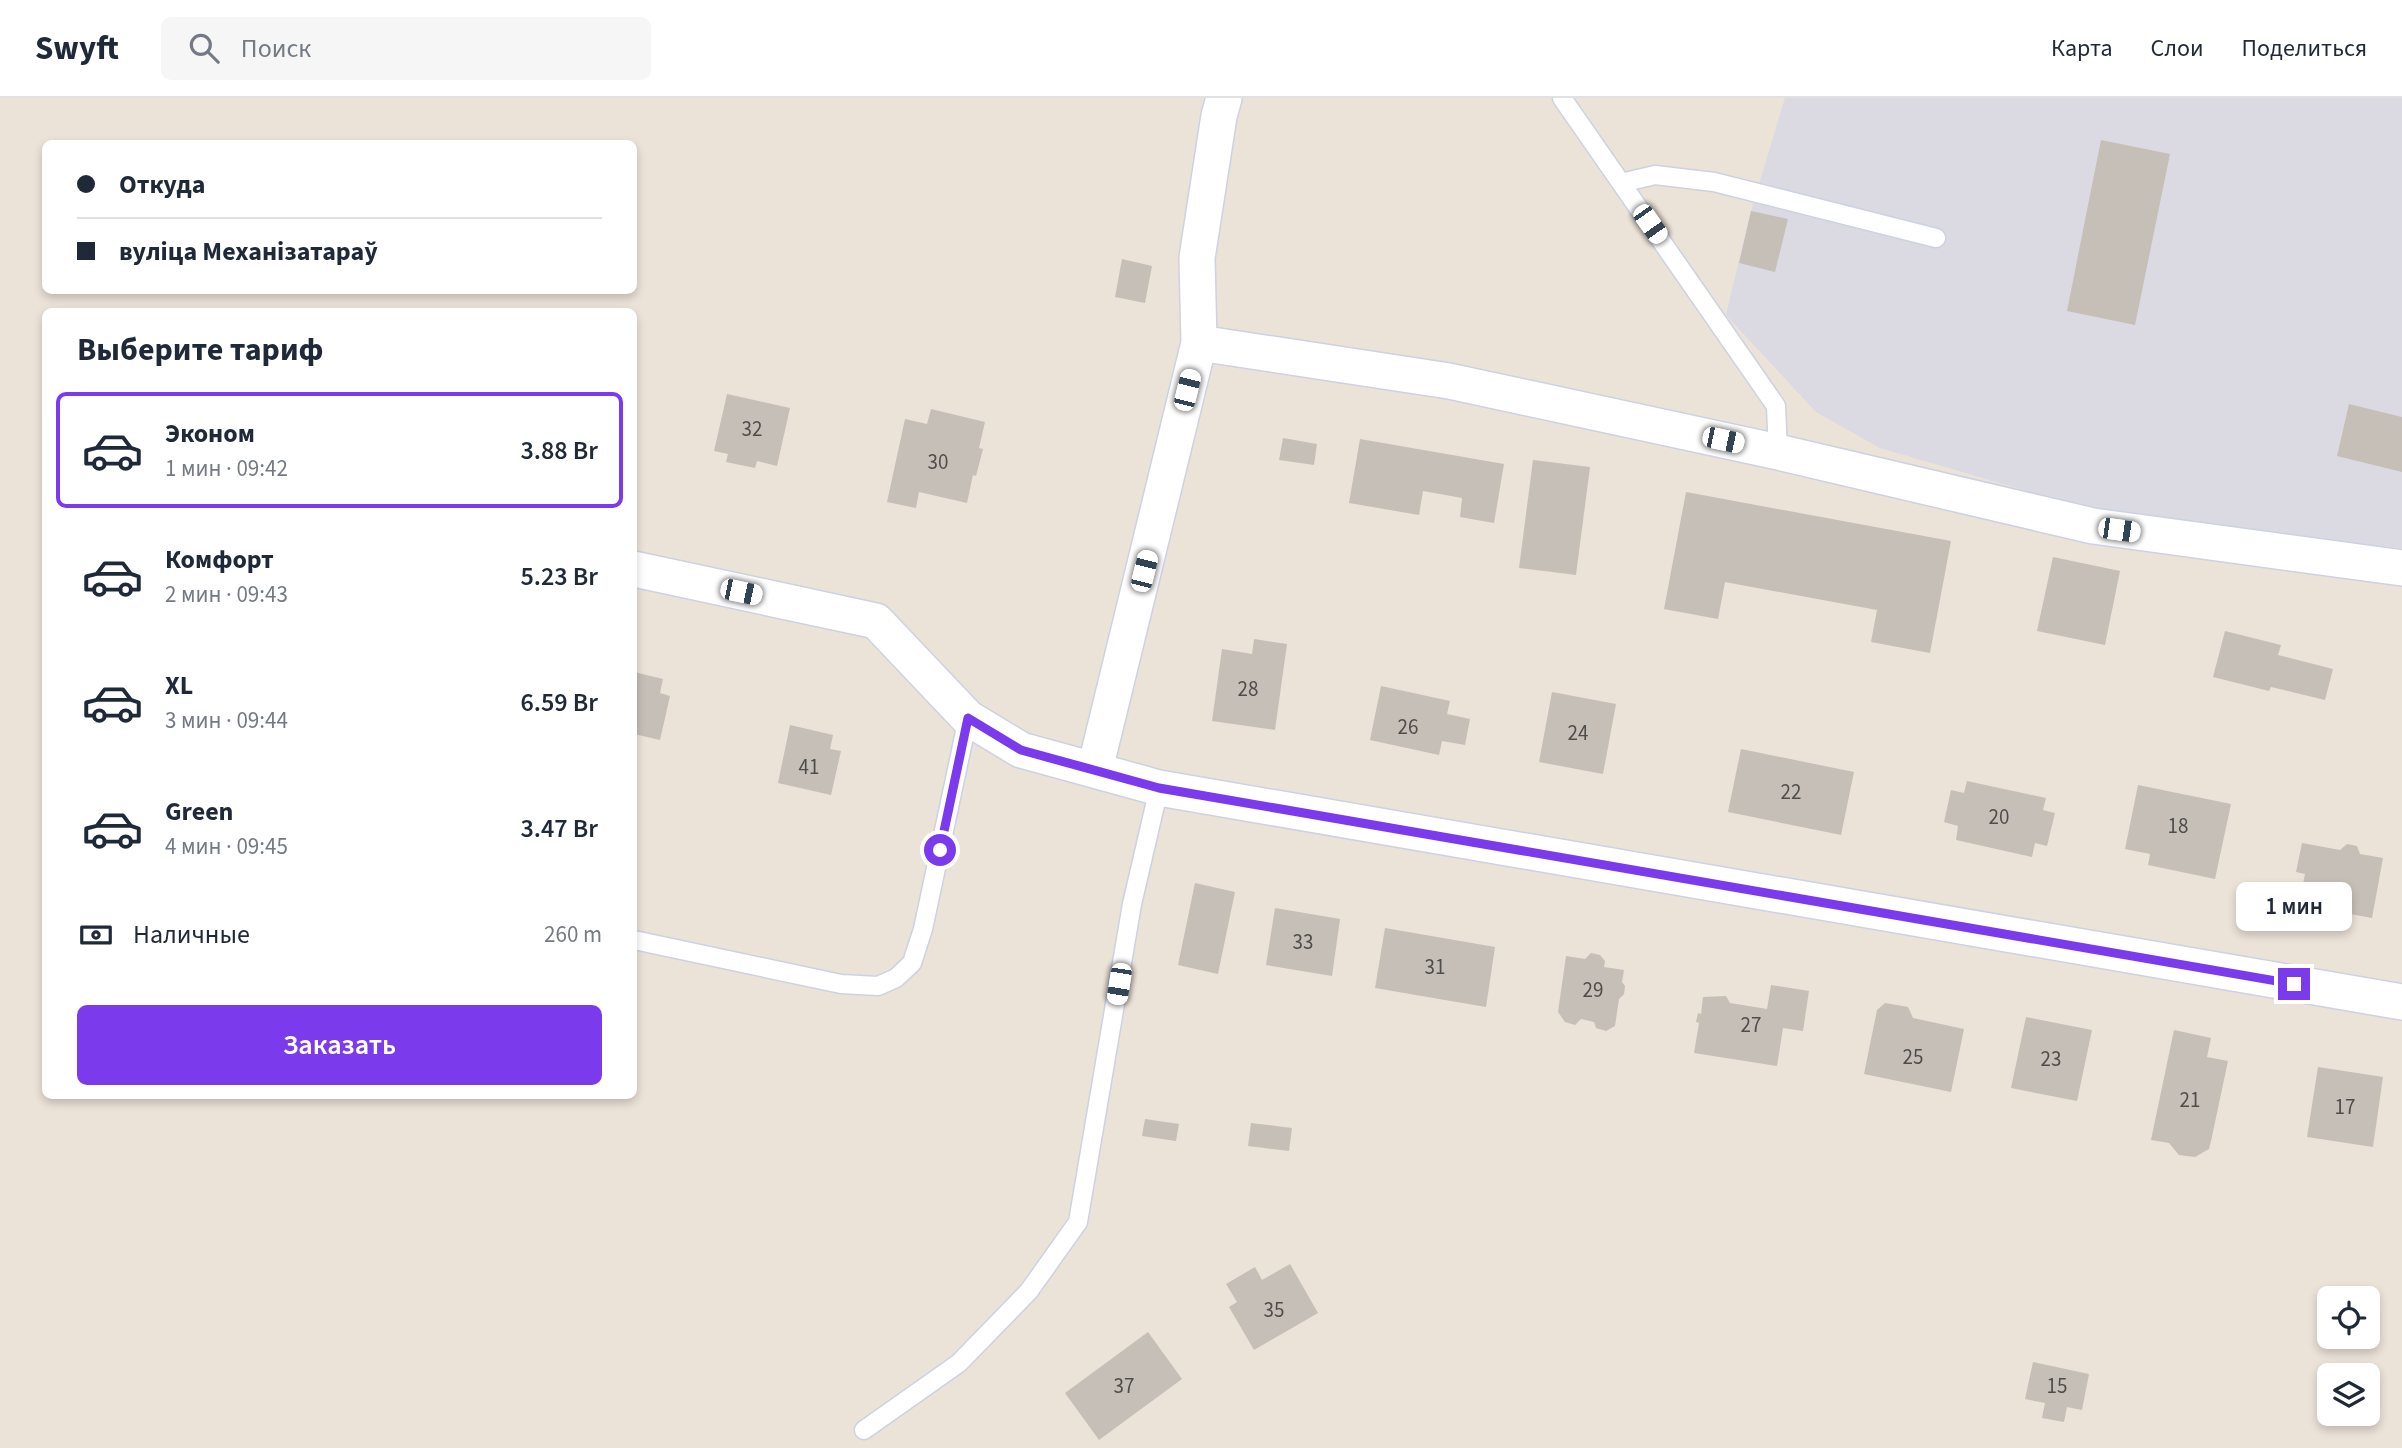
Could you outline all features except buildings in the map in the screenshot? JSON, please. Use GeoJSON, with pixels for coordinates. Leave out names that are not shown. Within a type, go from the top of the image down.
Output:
{"type":"FeatureCollection","features":[{"type":"Feature","properties":{"kind":"street"},"geometry":{"type":"LineString","coordinates":[[1095,769],[1199,343],[1197,258],[1224,98]]}},
{"type":"Feature","properties":{"kind":"street"},"geometry":{"type":"LineString","coordinates":[[1199,343],[1449,381],[1778,452],[2093,526],[2402,568]]}},
{"type":"Feature","properties":{"kind":"street"},"geometry":{"type":"LineString","coordinates":[[637,570],[876,621],[968,718],[1021,750],[1159,788],[2402,1002]]}},
{"type":"Feature","properties":{"kind":"lane"},"geometry":{"type":"LineString","coordinates":[[1562,98],[1776,405],[1778,452]]}},
{"type":"Feature","properties":{"kind":"lane"},"geometry":{"type":"LineString","coordinates":[[1621,183],[1655,175],[1714,182],[1936,238]]}},
{"type":"Feature","properties":{"kind":"lane"},"geometry":{"type":"LineString","coordinates":[[637,941],[841,984],[878,986],[896,978],[912,963],[923,929],[968,718]]}},
{"type":"Feature","properties":{"kind":"lane"},"geometry":{"type":"LineString","coordinates":[[864,1430],[959,1363],[1028,1291],[1078,1222],[1132,904],[1159,788]]}},
{"type":"Feature","properties":{"kind":"shaded area"},"geometry":{"type":"Polygon","coordinates":[[[1785,98],[2402,98],[2402,548],[2269,535],[2085,508],[1880,448],[1816,412],[1726,315],[1751,211],[1785,98]]]}},
{"type":"Feature","properties":{"kind":"route"},"geometry":{"type":"LineString","coordinates":[[940,850],[968,718],[1021,750],[1159,788],[2294,984]]}}]}
